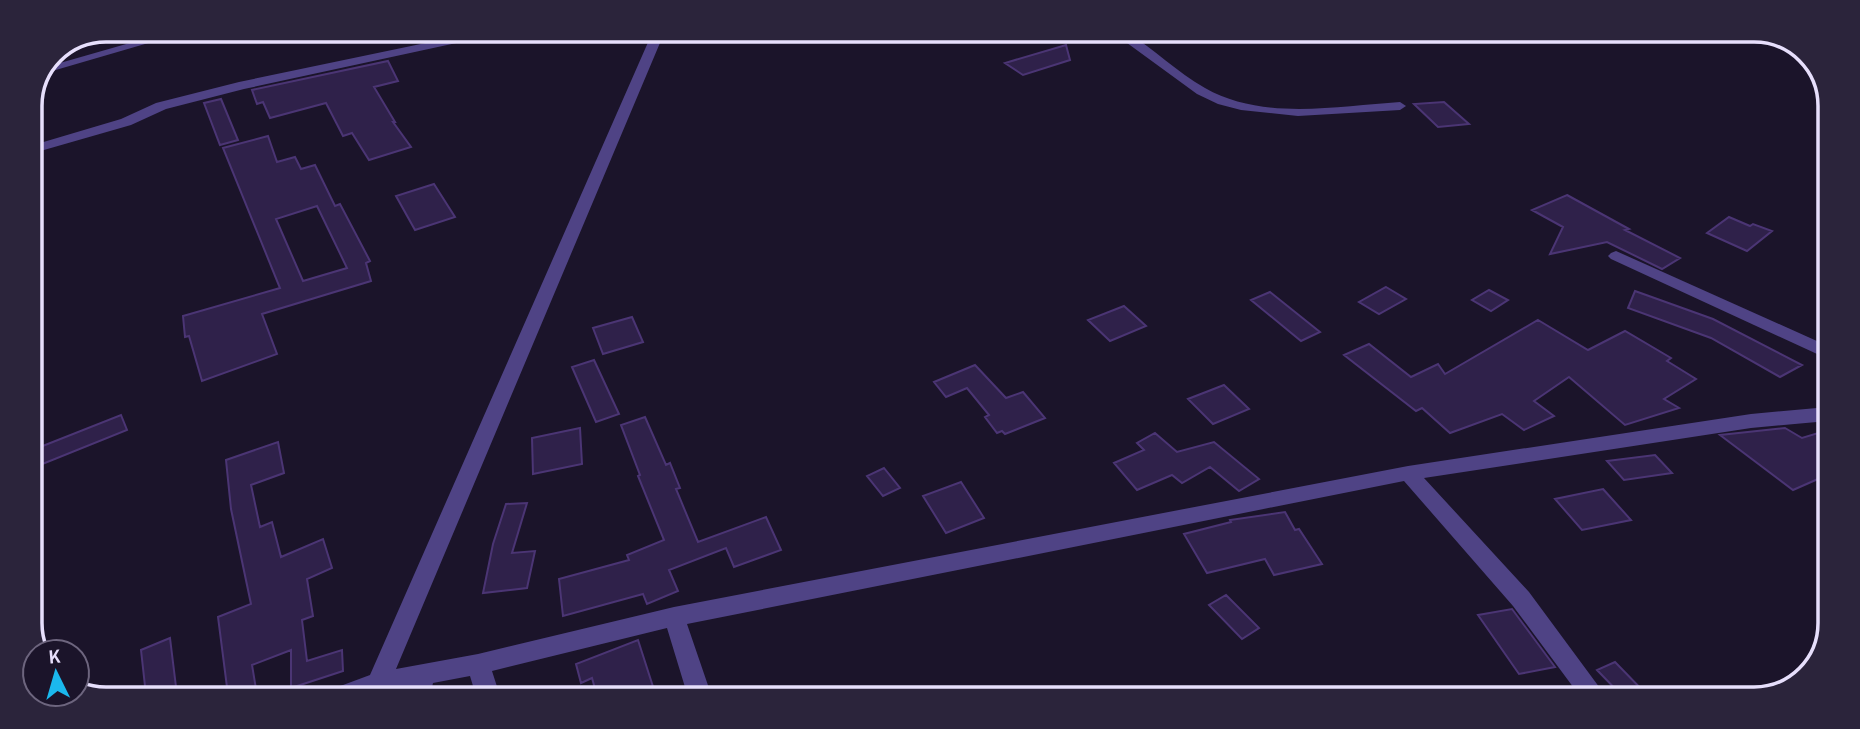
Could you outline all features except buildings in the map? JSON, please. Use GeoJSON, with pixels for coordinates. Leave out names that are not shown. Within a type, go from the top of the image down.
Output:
{"type":"FeatureCollection","features":[{"type":"Feature","properties":{"kind":"street"},"geometry":{"type":"LineString","coordinates":[[56,68],[145,42]]}},
{"type":"Feature","properties":{"kind":"street"},"geometry":{"type":"LineString","coordinates":[[42,146],[126,122],[161,106],[447,42]]}},
{"type":"Feature","properties":{"kind":"street"},"geometry":{"type":"LineString","coordinates":[[377,687],[654,42]]}},
{"type":"Feature","properties":{"kind":"street"},"geometry":{"type":"LineString","coordinates":[[1135,42],[1203,93],[1251,109],[1276,112],[1400,106]]}},
{"type":"Feature","properties":{"kind":"street"},"geometry":{"type":"LineString","coordinates":[[1616,256],[1818,348]]}},
{"type":"Feature","properties":{"kind":"street"},"geometry":{"type":"LineString","coordinates":[[403,687],[421,685],[478,664],[674,617],[1408,473],[1751,421],[1818,415]]}},
{"type":"Feature","properties":{"kind":"street"},"geometry":{"type":"LineString","coordinates":[[1408,473],[1521,599],[1587,687]]}},
{"type":"Feature","properties":{"kind":"street"},"geometry":{"type":"LineString","coordinates":[[674,617],[697,687]]}},
{"type":"Feature","properties":{"kind":"street"},"geometry":{"type":"LineString","coordinates":[[478,664],[485,687]]}}]}
